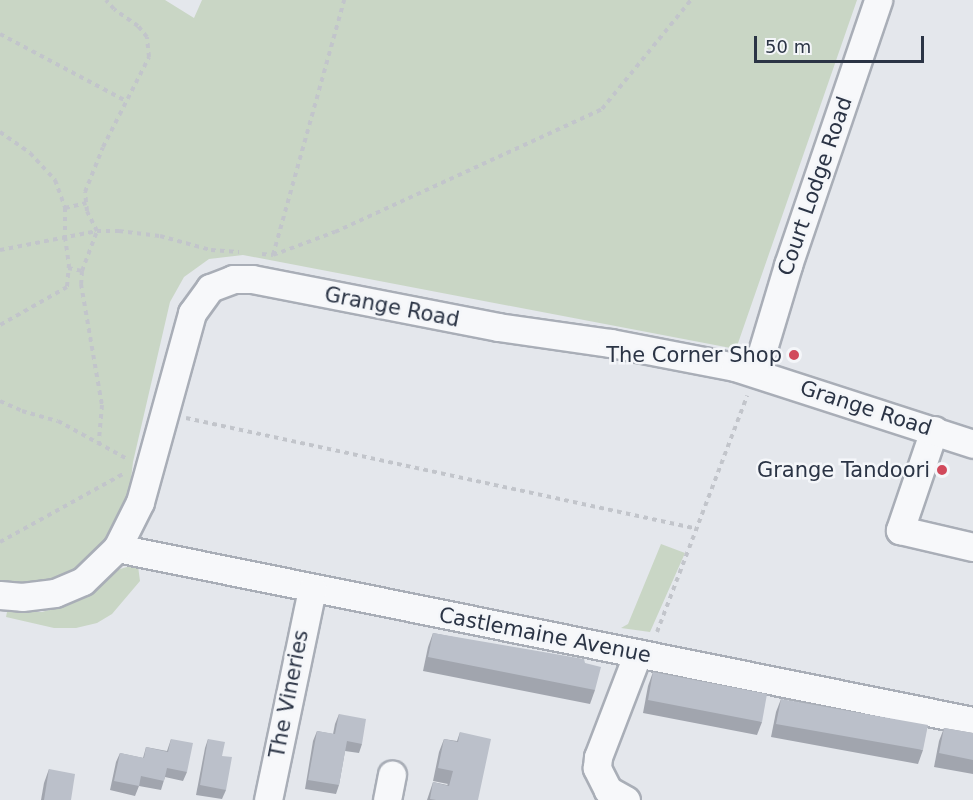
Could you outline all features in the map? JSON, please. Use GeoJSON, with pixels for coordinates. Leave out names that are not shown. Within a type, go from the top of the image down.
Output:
{"type":"FeatureCollection","features":[{"type":"Feature","properties":{"kind":"street","name":"Court Lodge Road"},"geometry":{"type":"LineString","coordinates":[[756,372],[788,265],[878,0]]}},
{"type":"Feature","properties":{"kind":"street","name":"Grange Road"},"geometry":{"type":"LineString","coordinates":[[0,595],[22,597],[55,594],[83,581],[117,548],[140,502],[191,316],[197,304],[213,286],[226,280],[242,278],[498,327],[616,344],[756,372],[934,430],[972,439]]}},
{"type":"Feature","properties":{"kind":"street"},"geometry":{"type":"LineString","coordinates":[[934,430],[900,530],[973,547]]}},
{"type":"Feature","properties":{"kind":"street","name":"Castlemaine Avenue"},"geometry":{"type":"LineString","coordinates":[[117,548],[973,720]]}},
{"type":"Feature","properties":{"kind":"street","name":"The Vineries"},"geometry":{"type":"LineString","coordinates":[[268,800],[312,589]]}},
{"type":"Feature","properties":{"kind":"street"},"geometry":{"type":"LineString","coordinates":[[626,800],[608,790],[597,768],[598,757],[643,654]]}},
{"type":"Feature","properties":{"kind":"path"},"geometry":{"type":"LineString","coordinates":[[99,443],[102,405],[81,284],[82,271],[97,231],[86,203],[85,192],[91,173],[126,100],[150,57],[147,37],[138,26],[114,9],[106,0]]}},
{"type":"Feature","properties":{"kind":"path"},"geometry":{"type":"LineString","coordinates":[[273,255],[344,0]]}},
{"type":"Feature","properties":{"kind":"path"},"geometry":{"type":"LineString","coordinates":[[253,253],[273,255],[335,232],[602,109],[691,0]]}},
{"type":"Feature","properties":{"kind":"path"},"geometry":{"type":"LineString","coordinates":[[0,34],[126,100]]}},
{"type":"Feature","properties":{"kind":"path"},"geometry":{"type":"LineString","coordinates":[[0,132],[30,153],[55,180],[65,208],[68,268],[67,287],[0,325]]}},
{"type":"Feature","properties":{"kind":"path"},"geometry":{"type":"LineString","coordinates":[[65,208],[86,203]]}},
{"type":"Feature","properties":{"kind":"path"},"geometry":{"type":"LineString","coordinates":[[0,250],[97,231],[160,236],[211,250],[242,252]]}},
{"type":"Feature","properties":{"kind":"path"},"geometry":{"type":"LineString","coordinates":[[68,268],[82,271]]}},
{"type":"Feature","properties":{"kind":"path"},"geometry":{"type":"LineString","coordinates":[[643,654],[698,529],[756,372]]}},
{"type":"Feature","properties":{"kind":"path"},"geometry":{"type":"LineString","coordinates":[[0,401],[22,411],[58,421],[133,462],[124,474],[0,542]]}},
{"type":"Feature","properties":{"kind":"path"},"geometry":{"type":"LineString","coordinates":[[165,414],[698,529]]}},
{"type":"Feature","properties":{"kind":"green space"},"geometry":{"type":"Polygon","coordinates":[[[0,0],[165,0],[194,18],[202,0],[857,0],[736,349],[243,255],[209,259],[184,277],[170,302],[133,462],[129,496],[103,542],[82,565],[54,580],[0,584],[0,0]]]}},
{"type":"Feature","properties":{"kind":"green space"},"geometry":{"type":"Polygon","coordinates":[[[661,544],[685,553],[650,632],[621,628],[628,624],[661,544]]]}},
{"type":"Feature","properties":{"kind":"green space"},"geometry":{"type":"Polygon","coordinates":[[[138,566],[140,581],[112,614],[97,623],[76,628],[54,628],[6,617],[7,612],[42,612],[70,604],[85,596],[117,570],[138,566]]]}},
{"type":"Feature","properties":{"kind":"building"},"geometry":{"type":"Polygon","coordinates":[[[433,633],[584,659],[585,663],[601,667],[595,690],[428,657],[433,633]]]}},
{"type":"Feature","properties":{"kind":"building"},"geometry":{"type":"Polygon","coordinates":[[[653,672],[767,694],[762,722],[648,700],[653,672]]]}},
{"type":"Feature","properties":{"kind":"building"},"geometry":{"type":"Polygon","coordinates":[[[781,699],[928,725],[923,750],[776,724],[781,699]]]}},
{"type":"Feature","properties":{"kind":"building"},"geometry":{"type":"Polygon","coordinates":[[[339,714],[366,719],[362,744],[347,741],[339,785],[308,780],[317,731],[335,734],[339,714]]]}},
{"type":"Feature","properties":{"kind":"building"},"geometry":{"type":"Polygon","coordinates":[[[944,728],[973,733],[973,760],[939,753],[944,728]]]}},
{"type":"Feature","properties":{"kind":"building"},"geometry":{"type":"Polygon","coordinates":[[[460,732],[491,739],[478,800],[430,799],[433,782],[449,786],[453,771],[438,768],[444,739],[458,742],[460,732]]]}},
{"type":"Feature","properties":{"kind":"building"},"geometry":{"type":"Polygon","coordinates":[[[171,739],[193,743],[187,772],[167,768],[164,781],[141,776],[139,786],[114,781],[120,753],[144,758],[146,747],[168,752],[171,739]]]}},
{"type":"Feature","properties":{"kind":"building"},"geometry":{"type":"Polygon","coordinates":[[[208,739],[225,742],[222,756],[232,757],[226,790],[200,785],[208,739]]]}},
{"type":"Feature","properties":{"kind":"building"},"geometry":{"type":"Polygon","coordinates":[[[49,769],[75,774],[71,800],[44,800],[49,769]]]}},
{"type":"Feature","properties":{"kind":"place","name":"The Corner Shop"},"geometry":{"type":"Point","coordinates":[794,355]}},
{"type":"Feature","properties":{"kind":"place","name":"Grange Tandoori"},"geometry":{"type":"Point","coordinates":[942,470]}}]}
